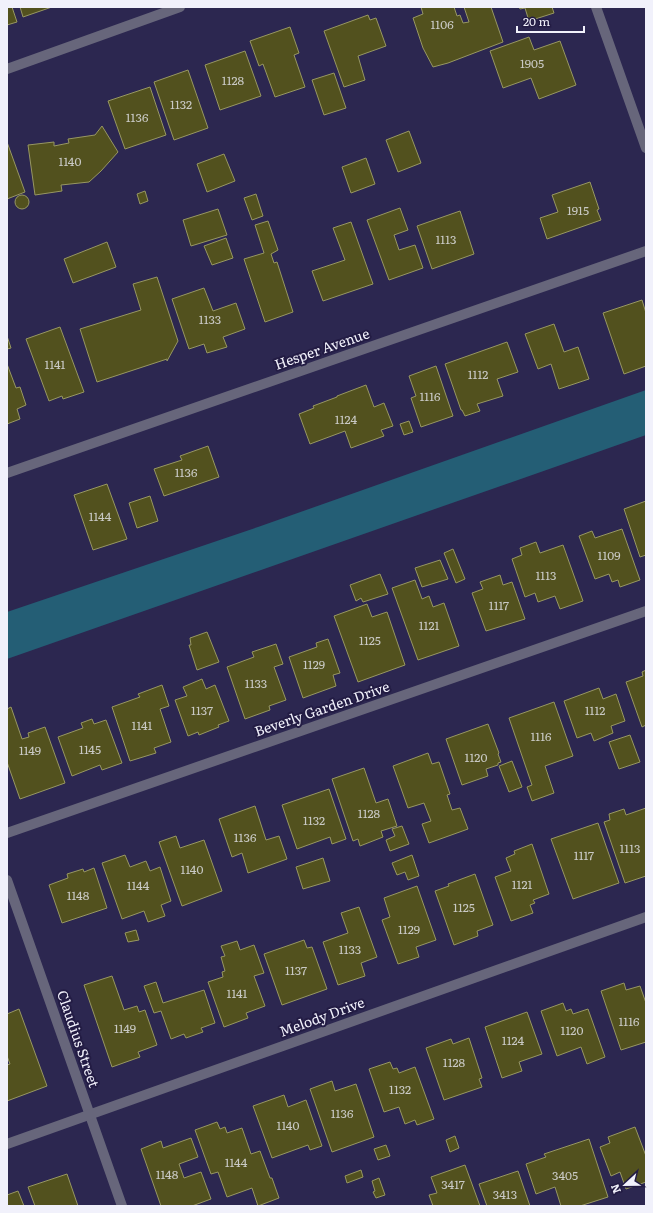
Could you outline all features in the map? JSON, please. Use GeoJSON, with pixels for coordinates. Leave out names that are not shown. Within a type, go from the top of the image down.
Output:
{"type":"FeatureCollection","features":[{"type":"Feature","properties":{"kind":"street"},"geometry":{"type":"LineString","coordinates":[[7,69],[180,7]]}},
{"type":"Feature","properties":{"kind":"street"},"geometry":{"type":"LineString","coordinates":[[596,7],[646,148]]}},
{"type":"Feature","properties":{"kind":"street","name":"Hesper Avenue"},"geometry":{"type":"LineString","coordinates":[[7,473],[646,250]]}},
{"type":"Feature","properties":{"kind":"street","name":"Beverly Garden Drive"},"geometry":{"type":"LineString","coordinates":[[7,833],[646,611]]}},
{"type":"Feature","properties":{"kind":"street","name":"Claudius Street"},"geometry":{"type":"LineString","coordinates":[[7,880],[122,1206]]}},
{"type":"Feature","properties":{"kind":"street","name":"Melody Drive"},"geometry":{"type":"LineString","coordinates":[[7,1144],[646,917]]}},
{"type":"Feature","properties":{"kind":"water"},"geometry":{"type":"Polygon","coordinates":[[[646,390],[646,435],[7,659],[7,612],[258,527],[646,390]]]}},
{"type":"Feature","properties":{"kind":"building"},"geometry":{"type":"Polygon","coordinates":[[[7,7],[12,7],[17,22],[7,25],[7,7]]]}},
{"type":"Feature","properties":{"kind":"building"},"geometry":{"type":"Polygon","coordinates":[[[20,7],[52,7],[23,17],[20,7]]]}},
{"type":"Feature","properties":{"kind":"building"},"geometry":{"type":"Polygon","coordinates":[[[421,7],[454,7],[457,16],[460,15],[463,23],[469,22],[464,7],[491,7],[503,42],[448,63],[433,67],[423,48],[413,18],[423,14],[421,7]]]}},
{"type":"Feature","properties":{"kind":"building"},"geometry":{"type":"Polygon","coordinates":[[[519,7],[552,7],[554,13],[529,21],[525,8],[520,9],[519,7]]]}},
{"type":"Feature","properties":{"kind":"building"},"geometry":{"type":"Polygon","coordinates":[[[368,15],[370,20],[376,18],[386,46],[358,56],[365,80],[344,87],[324,31],[368,15]]]}},
{"type":"Feature","properties":{"kind":"building"},"geometry":{"type":"Polygon","coordinates":[[[290,27],[299,53],[294,55],[305,87],[275,97],[263,64],[259,66],[250,41],[290,27]]]}},
{"type":"Feature","properties":{"kind":"building"},"geometry":{"type":"Polygon","coordinates":[[[529,37],[534,50],[560,41],[576,85],[539,99],[531,78],[503,88],[490,51],[529,37]]]}},
{"type":"Feature","properties":{"kind":"building"},"geometry":{"type":"Polygon","coordinates":[[[245,51],[261,96],[220,110],[205,65],[245,51]]]}},
{"type":"Feature","properties":{"kind":"building"},"geometry":{"type":"Polygon","coordinates":[[[188,70],[208,128],[174,140],[154,82],[188,70]]]}},
{"type":"Feature","properties":{"kind":"building"},"geometry":{"type":"Polygon","coordinates":[[[334,73],[346,108],[324,115],[312,80],[334,73]]]}},
{"type":"Feature","properties":{"kind":"building"},"geometry":{"type":"Polygon","coordinates":[[[150,87],[166,135],[125,149],[108,101],[150,87]]]}},
{"type":"Feature","properties":{"kind":"building"},"geometry":{"type":"Polygon","coordinates":[[[102,126],[118,152],[101,171],[89,182],[61,185],[62,191],[35,195],[28,145],[54,142],[54,146],[69,143],[68,139],[95,135],[102,126]]]}},
{"type":"Feature","properties":{"kind":"building"},"geometry":{"type":"Polygon","coordinates":[[[409,131],[421,163],[398,172],[386,140],[409,131]]]}},
{"type":"Feature","properties":{"kind":"building"},"geometry":{"type":"Polygon","coordinates":[[[7,142],[25,192],[7,199],[7,142]]]}},
{"type":"Feature","properties":{"kind":"building"},"geometry":{"type":"Polygon","coordinates":[[[224,154],[235,181],[207,192],[197,164],[224,154]]]}},
{"type":"Feature","properties":{"kind":"building"},"geometry":{"type":"Polygon","coordinates":[[[366,158],[375,184],[351,193],[342,167],[366,158]]]}},
{"type":"Feature","properties":{"kind":"building"},"geometry":{"type":"Polygon","coordinates":[[[590,182],[601,220],[547,239],[540,218],[558,212],[552,195],[590,182]]]}},
{"type":"Feature","properties":{"kind":"building"},"geometry":{"type":"Polygon","coordinates":[[[145,191],[148,201],[140,204],[137,194],[145,191]]]}},
{"type":"Feature","properties":{"kind":"building"},"geometry":{"type":"Polygon","coordinates":[[[256,194],[263,216],[252,220],[244,198],[256,194]]]}},
{"type":"Feature","properties":{"kind":"building"},"geometry":{"type":"Polygon","coordinates":[[[22,195],[27,197],[29,202],[27,207],[22,209],[17,207],[15,202],[17,197],[22,195]]]}},
{"type":"Feature","properties":{"kind":"building"},"geometry":{"type":"Polygon","coordinates":[[[400,208],[408,230],[394,235],[399,250],[415,245],[423,268],[389,280],[367,220],[400,208]]]}},
{"type":"Feature","properties":{"kind":"building"},"geometry":{"type":"Polygon","coordinates":[[[218,209],[227,235],[191,246],[183,220],[218,209]]]}},
{"type":"Feature","properties":{"kind":"building"},"geometry":{"type":"Polygon","coordinates":[[[460,211],[474,254],[432,269],[417,226],[460,211]]]}},
{"type":"Feature","properties":{"kind":"building"},"geometry":{"type":"Polygon","coordinates":[[[268,221],[278,250],[271,254],[274,263],[277,262],[293,312],[265,322],[244,259],[264,253],[255,225],[268,221]]]}},
{"type":"Feature","properties":{"kind":"building"},"geometry":{"type":"Polygon","coordinates":[[[351,222],[373,284],[323,301],[312,271],[345,260],[333,228],[351,222]]]}},
{"type":"Feature","properties":{"kind":"building"},"geometry":{"type":"Polygon","coordinates":[[[226,238],[233,258],[212,265],[204,246],[226,238]]]}},
{"type":"Feature","properties":{"kind":"building"},"geometry":{"type":"Polygon","coordinates":[[[107,242],[116,267],[73,283],[64,259],[107,242]]]}},
{"type":"Feature","properties":{"kind":"building"},"geometry":{"type":"Polygon","coordinates":[[[157,277],[178,341],[167,361],[167,359],[97,382],[80,329],[141,310],[133,284],[157,277]]]}},
{"type":"Feature","properties":{"kind":"building"},"geometry":{"type":"Polygon","coordinates":[[[204,288],[213,311],[236,303],[245,329],[223,337],[227,347],[207,353],[204,344],[189,349],[172,299],[204,288]]]}},
{"type":"Feature","properties":{"kind":"building"},"geometry":{"type":"Polygon","coordinates":[[[642,300],[646,313],[646,366],[624,374],[603,313],[642,300]]]}},
{"type":"Feature","properties":{"kind":"building"},"geometry":{"type":"Polygon","coordinates":[[[554,324],[564,352],[578,347],[589,379],[559,389],[551,364],[538,369],[525,334],[554,324]]]}},
{"type":"Feature","properties":{"kind":"building"},"geometry":{"type":"Polygon","coordinates":[[[60,327],[84,392],[63,399],[62,396],[49,401],[26,339],[60,327]]]}},
{"type":"Feature","properties":{"kind":"building"},"geometry":{"type":"Polygon","coordinates":[[[7,336],[11,348],[7,349],[7,336]]]}},
{"type":"Feature","properties":{"kind":"building"},"geometry":{"type":"Polygon","coordinates":[[[507,342],[518,372],[497,379],[503,396],[477,404],[480,411],[465,416],[461,410],[445,364],[507,342]]]}},
{"type":"Feature","properties":{"kind":"building"},"geometry":{"type":"Polygon","coordinates":[[[7,364],[16,388],[20,387],[26,405],[17,409],[20,419],[7,424],[7,364]]]}},
{"type":"Feature","properties":{"kind":"building"},"geometry":{"type":"Polygon","coordinates":[[[436,366],[453,416],[421,427],[411,398],[416,396],[409,376],[436,366]]]}},
{"type":"Feature","properties":{"kind":"building"},"geometry":{"type":"Polygon","coordinates":[[[366,385],[374,407],[384,403],[393,426],[381,430],[384,436],[351,448],[345,431],[310,444],[299,414],[314,408],[313,406],[366,385]]]}},
{"type":"Feature","properties":{"kind":"building"},"geometry":{"type":"Polygon","coordinates":[[[409,421],[413,432],[404,435],[400,424],[409,421]]]}},
{"type":"Feature","properties":{"kind":"building"},"geometry":{"type":"Polygon","coordinates":[[[208,446],[219,477],[164,496],[154,469],[182,460],[180,456],[208,446]]]}},
{"type":"Feature","properties":{"kind":"building"},"geometry":{"type":"Polygon","coordinates":[[[107,484],[127,539],[93,550],[74,495],[107,484]]]}},
{"type":"Feature","properties":{"kind":"building"},"geometry":{"type":"Polygon","coordinates":[[[150,496],[158,521],[137,528],[129,503],[150,496]]]}},
{"type":"Feature","properties":{"kind":"building"},"geometry":{"type":"Polygon","coordinates":[[[646,501],[646,555],[640,557],[624,509],[646,501]]]}},
{"type":"Feature","properties":{"kind":"building"},"geometry":{"type":"Polygon","coordinates":[[[622,529],[640,580],[620,587],[618,580],[612,582],[609,574],[595,579],[579,536],[592,531],[595,538],[622,529]]]}},
{"type":"Feature","properties":{"kind":"building"},"geometry":{"type":"Polygon","coordinates":[[[536,542],[540,553],[563,545],[583,601],[560,609],[555,596],[538,602],[535,593],[525,597],[512,559],[522,555],[520,548],[536,542]]]}},
{"type":"Feature","properties":{"kind":"building"},"geometry":{"type":"Polygon","coordinates":[[[453,549],[465,579],[456,583],[444,553],[453,549]]]}},
{"type":"Feature","properties":{"kind":"building"},"geometry":{"type":"Polygon","coordinates":[[[440,560],[448,579],[422,587],[415,568],[440,560]]]}},
{"type":"Feature","properties":{"kind":"building"},"geometry":{"type":"Polygon","coordinates":[[[380,574],[388,594],[363,602],[361,598],[356,601],[350,585],[380,574]]]}},
{"type":"Feature","properties":{"kind":"building"},"geometry":{"type":"Polygon","coordinates":[[[500,575],[503,585],[512,582],[525,619],[486,631],[472,593],[483,589],[480,582],[500,575]]]}},
{"type":"Feature","properties":{"kind":"building"},"geometry":{"type":"Polygon","coordinates":[[[415,580],[422,599],[429,596],[433,607],[444,603],[459,646],[418,660],[392,588],[415,580]]]}},
{"type":"Feature","properties":{"kind":"building"},"geometry":{"type":"Polygon","coordinates":[[[367,604],[372,617],[387,612],[405,665],[358,682],[334,616],[367,604]]]}},
{"type":"Feature","properties":{"kind":"building"},"geometry":{"type":"Polygon","coordinates":[[[207,632],[219,662],[197,670],[189,645],[191,645],[190,638],[207,632]]]}},
{"type":"Feature","properties":{"kind":"building"},"geometry":{"type":"Polygon","coordinates":[[[328,639],[340,673],[333,675],[336,686],[303,698],[289,657],[317,647],[316,643],[328,639]]]}},
{"type":"Feature","properties":{"kind":"building"},"geometry":{"type":"Polygon","coordinates":[[[276,644],[283,664],[274,667],[286,700],[269,706],[270,710],[245,719],[227,667],[254,657],[252,652],[276,644]]]}},
{"type":"Feature","properties":{"kind":"building"},"geometry":{"type":"Polygon","coordinates":[[[646,670],[646,725],[642,727],[626,682],[643,676],[642,672],[646,670]]]}},
{"type":"Feature","properties":{"kind":"building"},"geometry":{"type":"Polygon","coordinates":[[[202,679],[206,689],[215,685],[229,721],[218,725],[219,727],[199,735],[198,732],[188,736],[175,700],[187,696],[183,687],[202,679]]]}},
{"type":"Feature","properties":{"kind":"building"},"geometry":{"type":"Polygon","coordinates":[[[162,685],[169,706],[160,709],[171,742],[154,748],[156,753],[130,761],[112,707],[140,697],[138,694],[162,685]]]}},
{"type":"Feature","properties":{"kind":"building"},"geometry":{"type":"Polygon","coordinates":[[[599,688],[603,699],[616,694],[625,721],[611,726],[613,733],[594,741],[591,733],[577,738],[564,701],[599,688]]]}},
{"type":"Feature","properties":{"kind":"building"},"geometry":{"type":"Polygon","coordinates":[[[554,702],[573,756],[545,766],[554,793],[532,801],[527,787],[532,785],[509,718],[554,702]]]}},
{"type":"Feature","properties":{"kind":"building"},"geometry":{"type":"Polygon","coordinates":[[[11,707],[22,739],[29,737],[28,733],[45,727],[65,783],[20,799],[7,762],[7,709],[11,707]]]}},
{"type":"Feature","properties":{"kind":"building"},"geometry":{"type":"Polygon","coordinates":[[[92,719],[94,724],[106,720],[122,763],[102,770],[100,765],[72,776],[58,737],[83,728],[81,723],[92,719]]]}},
{"type":"Feature","properties":{"kind":"building"},"geometry":{"type":"Polygon","coordinates":[[[488,724],[501,762],[498,763],[498,765],[486,769],[488,776],[462,785],[446,739],[488,724]]]}},
{"type":"Feature","properties":{"kind":"building"},"geometry":{"type":"Polygon","coordinates":[[[630,735],[640,762],[619,769],[609,742],[630,735]]]}},
{"type":"Feature","properties":{"kind":"building"},"geometry":{"type":"Polygon","coordinates":[[[428,753],[432,764],[439,762],[450,794],[447,795],[452,810],[460,808],[468,829],[429,843],[422,824],[431,821],[424,803],[408,808],[393,766],[428,753]]]}},
{"type":"Feature","properties":{"kind":"building"},"geometry":{"type":"Polygon","coordinates":[[[512,761],[522,787],[509,792],[499,766],[512,761]]]}},
{"type":"Feature","properties":{"kind":"building"},"geometry":{"type":"Polygon","coordinates":[[[364,768],[376,803],[388,799],[397,826],[381,831],[383,837],[360,846],[358,839],[353,841],[332,779],[364,768]]]}},
{"type":"Feature","properties":{"kind":"building"},"geometry":{"type":"Polygon","coordinates":[[[329,789],[346,839],[332,844],[330,837],[297,849],[282,805],[329,789]]]}},
{"type":"Feature","properties":{"kind":"building"},"geometry":{"type":"Polygon","coordinates":[[[255,806],[266,840],[279,836],[287,859],[248,873],[242,853],[232,857],[219,819],[255,806]]]}},
{"type":"Feature","properties":{"kind":"building"},"geometry":{"type":"Polygon","coordinates":[[[646,808],[646,876],[625,883],[604,822],[610,820],[609,814],[624,809],[626,815],[646,808]]]}},
{"type":"Feature","properties":{"kind":"building"},"geometry":{"type":"Polygon","coordinates":[[[598,823],[619,883],[573,899],[551,839],[598,823]]]}},
{"type":"Feature","properties":{"kind":"building"},"geometry":{"type":"Polygon","coordinates":[[[402,826],[409,844],[390,851],[386,840],[395,836],[392,829],[402,826]]]}},
{"type":"Feature","properties":{"kind":"building"},"geometry":{"type":"Polygon","coordinates":[[[176,836],[180,848],[204,840],[222,891],[182,906],[159,842],[176,836]]]}},
{"type":"Feature","properties":{"kind":"building"},"geometry":{"type":"Polygon","coordinates":[[[532,844],[549,894],[533,900],[535,903],[530,905],[533,913],[511,921],[495,877],[511,871],[506,858],[515,854],[514,851],[532,844]]]}},
{"type":"Feature","properties":{"kind":"building"},"geometry":{"type":"Polygon","coordinates":[[[125,855],[130,867],[146,861],[150,871],[160,867],[171,901],[161,905],[165,916],[148,922],[144,911],[122,919],[102,863],[125,855]]]}},
{"type":"Feature","properties":{"kind":"building"},"geometry":{"type":"Polygon","coordinates":[[[412,855],[419,876],[408,880],[405,872],[397,875],[392,863],[412,855]]]}},
{"type":"Feature","properties":{"kind":"building"},"geometry":{"type":"Polygon","coordinates":[[[323,858],[330,881],[303,889],[296,867],[323,858]]]}},
{"type":"Feature","properties":{"kind":"building"},"geometry":{"type":"Polygon","coordinates":[[[94,868],[107,908],[62,923],[49,885],[68,878],[67,874],[83,869],[84,872],[94,868]]]}},
{"type":"Feature","properties":{"kind":"building"},"geometry":{"type":"Polygon","coordinates":[[[475,874],[493,925],[477,931],[478,936],[454,945],[435,891],[449,886],[448,884],[475,874]]]}},
{"type":"Feature","properties":{"kind":"building"},"geometry":{"type":"Polygon","coordinates":[[[417,886],[436,940],[416,947],[419,957],[398,964],[382,920],[390,917],[384,898],[417,886]]]}},
{"type":"Feature","properties":{"kind":"building"},"geometry":{"type":"Polygon","coordinates":[[[359,907],[377,957],[361,963],[365,976],[338,985],[323,942],[348,933],[341,913],[359,907]]]}},
{"type":"Feature","properties":{"kind":"building"},"geometry":{"type":"Polygon","coordinates":[[[136,930],[139,940],[128,942],[125,933],[136,930]]]}},
{"type":"Feature","properties":{"kind":"building"},"geometry":{"type":"Polygon","coordinates":[[[304,940],[307,948],[312,947],[327,989],[282,1005],[264,954],[304,940]]]}},
{"type":"Feature","properties":{"kind":"building"},"geometry":{"type":"Polygon","coordinates":[[[237,941],[240,950],[254,945],[264,973],[254,976],[265,1006],[246,1013],[248,1018],[224,1027],[208,982],[223,977],[222,972],[225,971],[221,957],[225,956],[221,946],[237,941]]]}},
{"type":"Feature","properties":{"kind":"building"},"geometry":{"type":"Polygon","coordinates":[[[112,976],[124,1010],[137,1006],[139,1012],[145,1010],[157,1045],[138,1052],[140,1057],[112,1067],[84,985],[112,976]]]}},
{"type":"Feature","properties":{"kind":"building"},"geometry":{"type":"Polygon","coordinates":[[[156,982],[163,1003],[204,990],[215,1023],[201,1028],[203,1032],[186,1038],[184,1034],[171,1039],[161,1011],[154,1013],[144,986],[156,982]]]}},
{"type":"Feature","properties":{"kind":"building"},"geometry":{"type":"Polygon","coordinates":[[[624,983],[626,990],[640,986],[646,1003],[646,1042],[621,1050],[601,991],[624,983]]]}},
{"type":"Feature","properties":{"kind":"building"},"geometry":{"type":"Polygon","coordinates":[[[563,1003],[566,1011],[571,1009],[573,1014],[588,1009],[605,1057],[587,1064],[581,1047],[557,1056],[541,1011],[563,1003]]]}},
{"type":"Feature","properties":{"kind":"building"},"geometry":{"type":"Polygon","coordinates":[[[19,1009],[47,1086],[7,1101],[7,1065],[10,1064],[7,1056],[7,1014],[19,1009]]]}},
{"type":"Feature","properties":{"kind":"building"},"geometry":{"type":"Polygon","coordinates":[[[527,1012],[542,1054],[519,1062],[522,1071],[502,1078],[485,1027],[527,1012]]]}},
{"type":"Feature","properties":{"kind":"building"},"geometry":{"type":"Polygon","coordinates":[[[469,1038],[482,1078],[479,1079],[482,1087],[444,1100],[426,1048],[451,1039],[453,1044],[469,1038]]]}},
{"type":"Feature","properties":{"kind":"building"},"geometry":{"type":"Polygon","coordinates":[[[390,1062],[393,1069],[397,1068],[399,1073],[415,1067],[434,1119],[417,1125],[415,1120],[405,1124],[399,1107],[384,1112],[369,1069],[390,1062]]]}},
{"type":"Feature","properties":{"kind":"building"},"geometry":{"type":"Polygon","coordinates":[[[332,1081],[335,1091],[356,1084],[374,1137],[332,1152],[310,1089],[332,1081]]]}},
{"type":"Feature","properties":{"kind":"building"},"geometry":{"type":"Polygon","coordinates":[[[284,1095],[288,1107],[306,1100],[322,1146],[310,1150],[308,1145],[272,1158],[253,1106],[284,1095]]]}},
{"type":"Feature","properties":{"kind":"building"},"geometry":{"type":"Polygon","coordinates":[[[217,1122],[220,1129],[225,1127],[227,1133],[242,1128],[251,1154],[260,1151],[279,1198],[258,1206],[252,1188],[227,1197],[218,1172],[211,1174],[195,1130],[217,1122]]]}},
{"type":"Feature","properties":{"kind":"building"},"geometry":{"type":"Polygon","coordinates":[[[635,1127],[646,1156],[646,1182],[626,1189],[620,1172],[611,1176],[600,1147],[610,1143],[608,1137],[635,1127]]]}},
{"type":"Feature","properties":{"kind":"building"},"geometry":{"type":"Polygon","coordinates":[[[455,1136],[459,1148],[450,1152],[446,1140],[455,1136]]]}},
{"type":"Feature","properties":{"kind":"building"},"geometry":{"type":"Polygon","coordinates":[[[191,1138],[198,1157],[179,1164],[184,1178],[201,1172],[211,1199],[192,1206],[161,1206],[141,1149],[161,1141],[163,1148],[191,1138]]]}},
{"type":"Feature","properties":{"kind":"building"},"geometry":{"type":"Polygon","coordinates":[[[589,1139],[608,1197],[580,1206],[561,1206],[555,1187],[536,1194],[526,1164],[546,1157],[544,1154],[589,1139]]]}},
{"type":"Feature","properties":{"kind":"building"},"geometry":{"type":"Polygon","coordinates":[[[386,1145],[390,1156],[378,1160],[374,1149],[386,1145]]]}},
{"type":"Feature","properties":{"kind":"building"},"geometry":{"type":"Polygon","coordinates":[[[465,1165],[480,1206],[433,1206],[429,1195],[437,1193],[431,1177],[465,1165]]]}},
{"type":"Feature","properties":{"kind":"building"},"geometry":{"type":"Polygon","coordinates":[[[361,1170],[363,1177],[347,1183],[345,1176],[361,1170]]]}},
{"type":"Feature","properties":{"kind":"building"},"geometry":{"type":"Polygon","coordinates":[[[518,1171],[530,1206],[487,1206],[479,1184],[518,1171]]]}},
{"type":"Feature","properties":{"kind":"building"},"geometry":{"type":"Polygon","coordinates":[[[67,1174],[78,1206],[35,1206],[28,1187],[67,1174]]]}},
{"type":"Feature","properties":{"kind":"building"},"geometry":{"type":"Polygon","coordinates":[[[379,1178],[385,1195],[376,1198],[373,1192],[375,1191],[372,1181],[379,1178]]]}},
{"type":"Feature","properties":{"kind":"building"},"geometry":{"type":"Polygon","coordinates":[[[18,1191],[24,1206],[7,1206],[7,1195],[18,1191]]]}}]}
